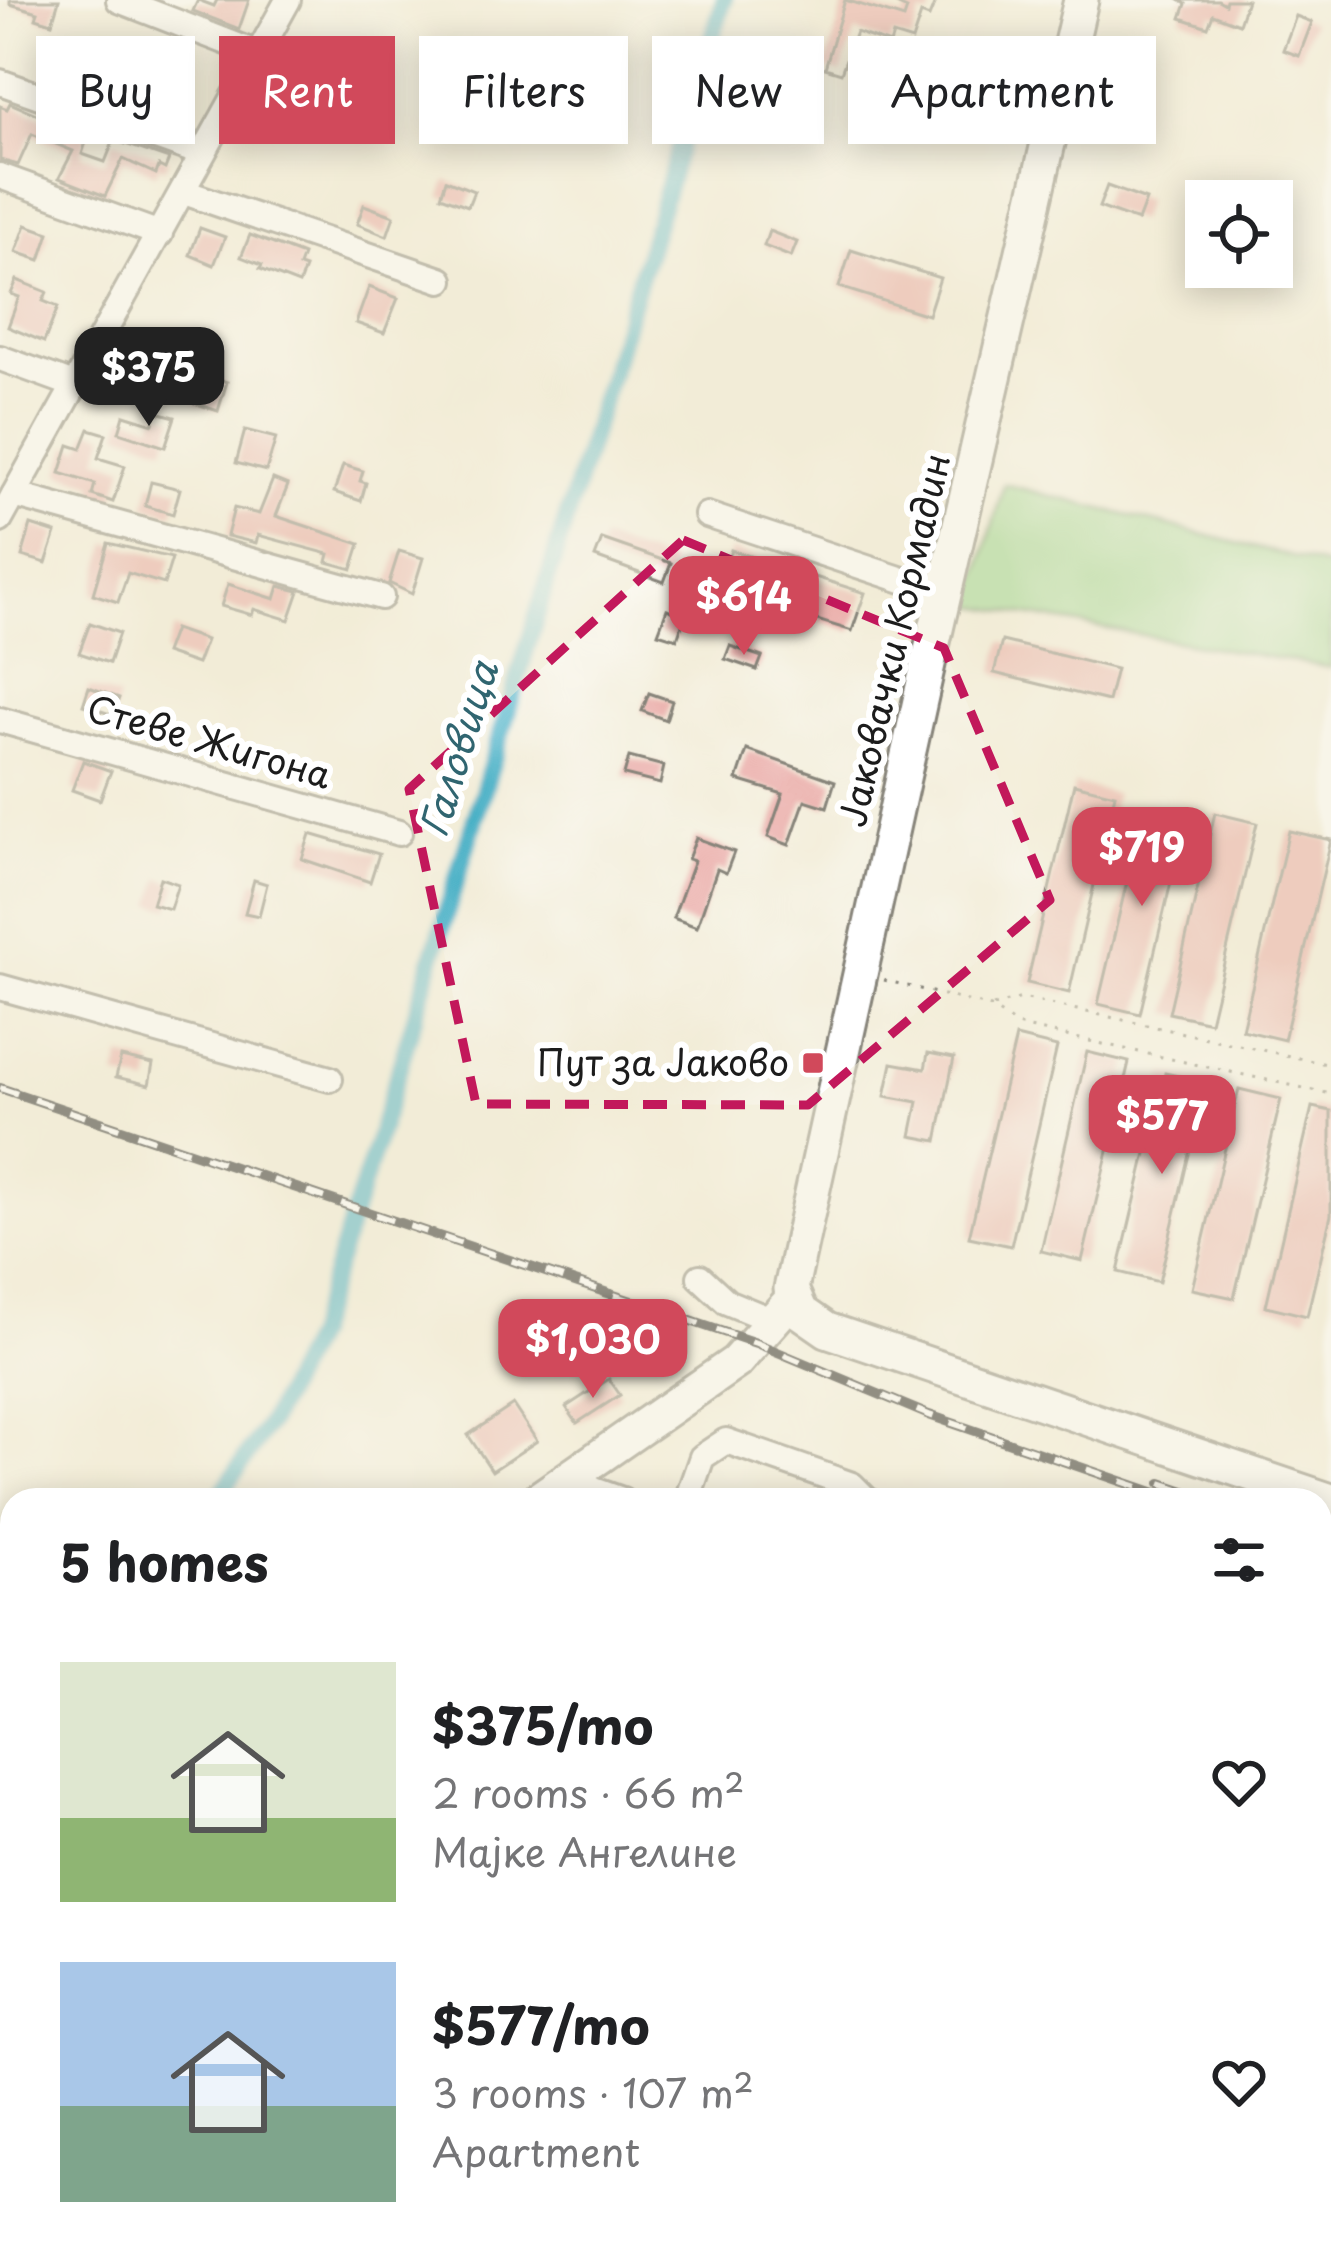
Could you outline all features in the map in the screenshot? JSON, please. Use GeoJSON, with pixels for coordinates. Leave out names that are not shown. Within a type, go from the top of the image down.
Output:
{"type":"FeatureCollection","features":[{"type":"Feature","properties":{"kind":"main road","name":"Јаковачки Кормадин"},"geometry":{"type":"LineString","coordinates":[[783,1310],[1081,0]]}},
{"type":"Feature","properties":{"kind":"main road"},"geometry":{"type":"LineString","coordinates":[[554,1488],[736,1362],[783,1310],[827,1330],[1293,1488]]}},
{"type":"Feature","properties":{"kind":"street"},"geometry":{"type":"LineString","coordinates":[[119,0],[219,39]]}},
{"type":"Feature","properties":{"kind":"street"},"geometry":{"type":"LineString","coordinates":[[268,36],[289,0]]}},
{"type":"Feature","properties":{"kind":"street"},"geometry":{"type":"LineString","coordinates":[[0,82],[201,153]]}},
{"type":"Feature","properties":{"kind":"street"},"geometry":{"type":"LineString","coordinates":[[219,122],[184,193],[5,509],[381,597]]}},
{"type":"Feature","properties":{"kind":"street"},"geometry":{"type":"LineString","coordinates":[[0,176],[160,234]]}},
{"type":"Feature","properties":{"kind":"street"},"geometry":{"type":"LineString","coordinates":[[184,193],[441,280]]}},
{"type":"Feature","properties":{"kind":"street"},"geometry":{"type":"LineString","coordinates":[[0,358],[74,385]]}},
{"type":"Feature","properties":{"kind":"street"},"geometry":{"type":"LineString","coordinates":[[707,515],[945,594]]}},
{"type":"Feature","properties":{"kind":"street","name":"Стеве Жигона"},"geometry":{"type":"LineString","coordinates":[[0,720],[399,832]]}},
{"type":"Feature","properties":{"kind":"street"},"geometry":{"type":"LineString","coordinates":[[0,987],[330,1079]]}},
{"type":"Feature","properties":{"kind":"street"},"geometry":{"type":"LineString","coordinates":[[700,1276],[727,1302],[783,1310]]}},
{"type":"Feature","properties":{"kind":"street"},"geometry":{"type":"LineString","coordinates":[[691,1488],[702,1457],[726,1441],[855,1488]]}},
{"type":"Feature","properties":{"kind":"street"},"geometry":{"type":"LineString","coordinates":[[566,1480],[588,1488]]}},
{"type":"Feature","properties":{"kind":"path"},"geometry":{"type":"LineString","coordinates":[[859,974],[991,1007],[1016,1025],[1331,1094]]}},
{"type":"Feature","properties":{"kind":"path"},"geometry":{"type":"LineString","coordinates":[[991,1007],[1022,998],[1331,1065]]}},
{"type":"Feature","properties":{"kind":"highlighted area"},"geometry":{"type":"Polygon","coordinates":[[[683,540],[944,648],[1050,900],[808,1105],[476,1104],[409,789],[683,540]]]}},
{"type":"Feature","properties":{"kind":"green space"},"geometry":{"type":"Polygon","coordinates":[[[1004,484],[1331,567],[1331,668],[970,605],[1004,484]]]}},
{"type":"Feature","properties":{"kind":"building"},"geometry":{"type":"Polygon","coordinates":[[[10,0],[59,0],[52,23],[10,0]]]}},
{"type":"Feature","properties":{"kind":"building"},"geometry":{"type":"Polygon","coordinates":[[[198,0],[214,6],[217,0],[249,0],[239,29],[193,11],[198,0]]]}},
{"type":"Feature","properties":{"kind":"building"},"geometry":{"type":"Polygon","coordinates":[[[845,0],[904,18],[907,9],[887,0],[936,0],[929,17],[921,14],[914,36],[856,32],[848,36],[841,73],[825,68],[845,0]]]}},
{"type":"Feature","properties":{"kind":"building"},"geometry":{"type":"Polygon","coordinates":[[[1179,0],[1225,4],[1226,0],[1247,0],[1239,24],[1213,14],[1208,27],[1181,18],[1186,4],[1179,0]]]}},
{"type":"Feature","properties":{"kind":"building"},"geometry":{"type":"Polygon","coordinates":[[[1296,16],[1312,22],[1299,56],[1283,50],[1296,16]]]}},
{"type":"Feature","properties":{"kind":"building"},"geometry":{"type":"Polygon","coordinates":[[[10,103],[36,114],[36,136],[32,134],[18,165],[0,160],[0,106],[7,109],[10,103]]]}},
{"type":"Feature","properties":{"kind":"building"},"geometry":{"type":"Polygon","coordinates":[[[56,144],[85,144],[82,154],[105,162],[112,144],[169,159],[156,174],[123,159],[105,196],[59,178],[73,151],[56,144]]]}},
{"type":"Feature","properties":{"kind":"building"},"geometry":{"type":"Polygon","coordinates":[[[446,180],[474,191],[468,206],[441,196],[446,180]]]}},
{"type":"Feature","properties":{"kind":"building"},"geometry":{"type":"Polygon","coordinates":[[[1107,186],[1146,200],[1138,221],[1099,207],[1107,186]]]}},
{"type":"Feature","properties":{"kind":"building"},"geometry":{"type":"Polygon","coordinates":[[[364,205],[394,216],[387,236],[357,224],[364,205]]]}},
{"type":"Feature","properties":{"kind":"building"},"geometry":{"type":"Polygon","coordinates":[[[26,225],[49,233],[40,260],[16,252],[26,225]]]}},
{"type":"Feature","properties":{"kind":"building"},"geometry":{"type":"Polygon","coordinates":[[[200,228],[225,237],[214,265],[190,255],[200,228]]]}},
{"type":"Feature","properties":{"kind":"building"},"geometry":{"type":"Polygon","coordinates":[[[769,231],[797,242],[791,257],[764,246],[769,231]]]}},
{"type":"Feature","properties":{"kind":"building"},"geometry":{"type":"Polygon","coordinates":[[[250,235],[303,255],[299,266],[305,268],[299,284],[241,257],[250,235]]]}},
{"type":"Feature","properties":{"kind":"building"},"geometry":{"type":"Polygon","coordinates":[[[851,250],[940,278],[928,315],[839,287],[851,250]]]}},
{"type":"Feature","properties":{"kind":"building"},"geometry":{"type":"Polygon","coordinates":[[[17,280],[47,292],[43,301],[58,307],[44,342],[8,327],[19,297],[11,294],[17,280]]]}},
{"type":"Feature","properties":{"kind":"building"},"geometry":{"type":"Polygon","coordinates":[[[369,287],[398,298],[384,333],[356,323],[369,287]]]}},
{"type":"Feature","properties":{"kind":"building"},"geometry":{"type":"Polygon","coordinates":[[[203,374],[227,382],[218,411],[194,403],[203,374]]]}},
{"type":"Feature","properties":{"kind":"building"},"geometry":{"type":"Polygon","coordinates":[[[157,412],[175,417],[165,447],[119,432],[124,415],[153,424],[157,412]]]}},
{"type":"Feature","properties":{"kind":"building"},"geometry":{"type":"Polygon","coordinates":[[[89,429],[106,434],[98,458],[125,466],[113,502],[92,495],[95,484],[60,473],[69,445],[81,449],[89,429]]]}},
{"type":"Feature","properties":{"kind":"building"},"geometry":{"type":"Polygon","coordinates":[[[245,430],[276,438],[266,471],[236,463],[245,430]]]}},
{"type":"Feature","properties":{"kind":"building"},"geometry":{"type":"Polygon","coordinates":[[[343,465],[363,471],[360,481],[366,483],[361,501],[334,492],[343,465]]]}},
{"type":"Feature","properties":{"kind":"building"},"geometry":{"type":"Polygon","coordinates":[[[273,479],[288,485],[276,516],[360,544],[352,569],[327,562],[329,554],[258,535],[256,543],[227,536],[234,508],[259,514],[273,479]]]}},
{"type":"Feature","properties":{"kind":"building"},"geometry":{"type":"Polygon","coordinates":[[[151,482],[180,489],[173,514],[145,506],[151,482]]]}},
{"type":"Feature","properties":{"kind":"building"},"geometry":{"type":"Polygon","coordinates":[[[31,525],[56,533],[46,563],[22,556],[31,525]]]}},
{"type":"Feature","properties":{"kind":"building"},"geometry":{"type":"Polygon","coordinates":[[[602,539],[671,563],[664,582],[595,557],[602,539]]]}},
{"type":"Feature","properties":{"kind":"building"},"geometry":{"type":"Polygon","coordinates":[[[108,543],[172,558],[164,584],[128,573],[118,602],[93,594],[108,543]]]}},
{"type":"Feature","properties":{"kind":"building"},"geometry":{"type":"Polygon","coordinates":[[[731,550],[865,593],[852,631],[718,589],[731,550]]]}},
{"type":"Feature","properties":{"kind":"building"},"geometry":{"type":"Polygon","coordinates":[[[399,551],[423,558],[412,594],[389,583],[399,551]]]}},
{"type":"Feature","properties":{"kind":"building"},"geometry":{"type":"Polygon","coordinates":[[[228,584],[275,599],[279,586],[299,591],[289,620],[254,609],[252,615],[221,606],[228,584]]]}},
{"type":"Feature","properties":{"kind":"building"},"geometry":{"type":"Polygon","coordinates":[[[667,609],[685,616],[677,639],[658,633],[667,609]]]}},
{"type":"Feature","properties":{"kind":"building"},"geometry":{"type":"Polygon","coordinates":[[[90,623],[119,633],[109,663],[79,653],[90,623]]]}},
{"type":"Feature","properties":{"kind":"building"},"geometry":{"type":"Polygon","coordinates":[[[174,629],[206,640],[197,664],[165,653],[174,629]]]}},
{"type":"Feature","properties":{"kind":"building"},"geometry":{"type":"Polygon","coordinates":[[[1002,641],[1116,669],[1108,701],[994,673],[1002,641]]]}},
{"type":"Feature","properties":{"kind":"building"},"geometry":{"type":"Polygon","coordinates":[[[730,646],[762,657],[757,670],[725,659],[730,646]]]}},
{"type":"Feature","properties":{"kind":"building"},"geometry":{"type":"Polygon","coordinates":[[[89,687],[119,698],[113,715],[83,705],[89,687]]]}},
{"type":"Feature","properties":{"kind":"building"},"geometry":{"type":"Polygon","coordinates":[[[649,693],[672,701],[666,720],[642,711],[649,693]]]}},
{"type":"Feature","properties":{"kind":"building"},"geometry":{"type":"Polygon","coordinates":[[[747,750],[835,781],[827,807],[805,800],[789,845],[768,837],[783,794],[737,780],[747,750]]]}},
{"type":"Feature","properties":{"kind":"building"},"geometry":{"type":"Polygon","coordinates":[[[629,757],[664,766],[660,784],[624,775],[629,757]]]}},
{"type":"Feature","properties":{"kind":"building"},"geometry":{"type":"Polygon","coordinates":[[[83,761],[111,771],[100,800],[72,790],[83,761]]]}},
{"type":"Feature","properties":{"kind":"building"},"geometry":{"type":"Polygon","coordinates":[[[1074,784],[1115,794],[1069,993],[1027,983],[1074,784]]]}},
{"type":"Feature","properties":{"kind":"building"},"geometry":{"type":"Polygon","coordinates":[[[1145,805],[1187,814],[1140,1014],[1098,1004],[1145,805]]]}},
{"type":"Feature","properties":{"kind":"building"},"geometry":{"type":"Polygon","coordinates":[[[1215,813],[1257,823],[1210,1022],[1169,1013],[1215,813]]]}},
{"type":"Feature","properties":{"kind":"building"},"geometry":{"type":"Polygon","coordinates":[[[1289,831],[1331,840],[1284,1040],[1242,1030],[1289,831]]]}},
{"type":"Feature","properties":{"kind":"building"},"geometry":{"type":"Polygon","coordinates":[[[310,834],[379,854],[370,882],[302,859],[310,834]]]}},
{"type":"Feature","properties":{"kind":"building"},"geometry":{"type":"Polygon","coordinates":[[[696,838],[734,852],[726,873],[717,869],[697,927],[673,918],[694,861],[688,859],[696,838]]]}},
{"type":"Feature","properties":{"kind":"building"},"geometry":{"type":"Polygon","coordinates":[[[160,878],[178,884],[170,909],[152,904],[160,878]]]}},
{"type":"Feature","properties":{"kind":"building"},"geometry":{"type":"Polygon","coordinates":[[[254,880],[267,884],[259,916],[245,913],[254,880]]]}},
{"type":"Feature","properties":{"kind":"building"},"geometry":{"type":"Polygon","coordinates":[[[1016,1037],[1057,1047],[1011,1246],[969,1237],[1016,1037]]]}},
{"type":"Feature","properties":{"kind":"building"},"geometry":{"type":"Polygon","coordinates":[[[1087,1052],[1129,1062],[1082,1261],[1041,1251],[1087,1052]]]}},
{"type":"Feature","properties":{"kind":"building"},"geometry":{"type":"Polygon","coordinates":[[[928,1053],[954,1058],[937,1141],[911,1136],[918,1102],[885,1096],[892,1063],[925,1069],[928,1053]]]}},
{"type":"Feature","properties":{"kind":"building"},"geometry":{"type":"Polygon","coordinates":[[[121,1057],[153,1064],[149,1085],[116,1077],[121,1057]]]}},
{"type":"Feature","properties":{"kind":"building"},"geometry":{"type":"Polygon","coordinates":[[[1165,1073],[1206,1082],[1159,1282],[1118,1272],[1165,1073]]]}},
{"type":"Feature","properties":{"kind":"building"},"geometry":{"type":"Polygon","coordinates":[[[1239,1089],[1281,1099],[1234,1298],[1192,1289],[1239,1089]]]}},
{"type":"Feature","properties":{"kind":"building"},"geometry":{"type":"Polygon","coordinates":[[[1312,1107],[1331,1111],[1331,1215],[1307,1316],[1266,1306],[1312,1107]]]}},
{"type":"Feature","properties":{"kind":"building"},"geometry":{"type":"Polygon","coordinates":[[[609,1379],[620,1395],[577,1423],[566,1407],[609,1379]]]}},
{"type":"Feature","properties":{"kind":"building"},"geometry":{"type":"Polygon","coordinates":[[[513,1405],[537,1441],[492,1471],[468,1435],[513,1405]]]}},
{"type":"Feature","properties":{"kind":"waterway","name":"Галовица"},"geometry":{"type":"LineString","coordinates":[[225,1488],[270,1421],[313,1336],[376,1144],[724,0]]}},
{"type":"Feature","properties":{"kind":"railway"},"geometry":{"type":"LineString","coordinates":[[0,1088],[756,1343],[929,1415],[1141,1488]]}},
{"type":"Feature","properties":{"kind":"railway"},"geometry":{"type":"LineString","coordinates":[[1161,1483],[1176,1488]]}},
{"type":"Feature","properties":{"kind":"place","name":"Пут за Јаково"},"geometry":{"type":"Point","coordinates":[813,1063]}}]}
